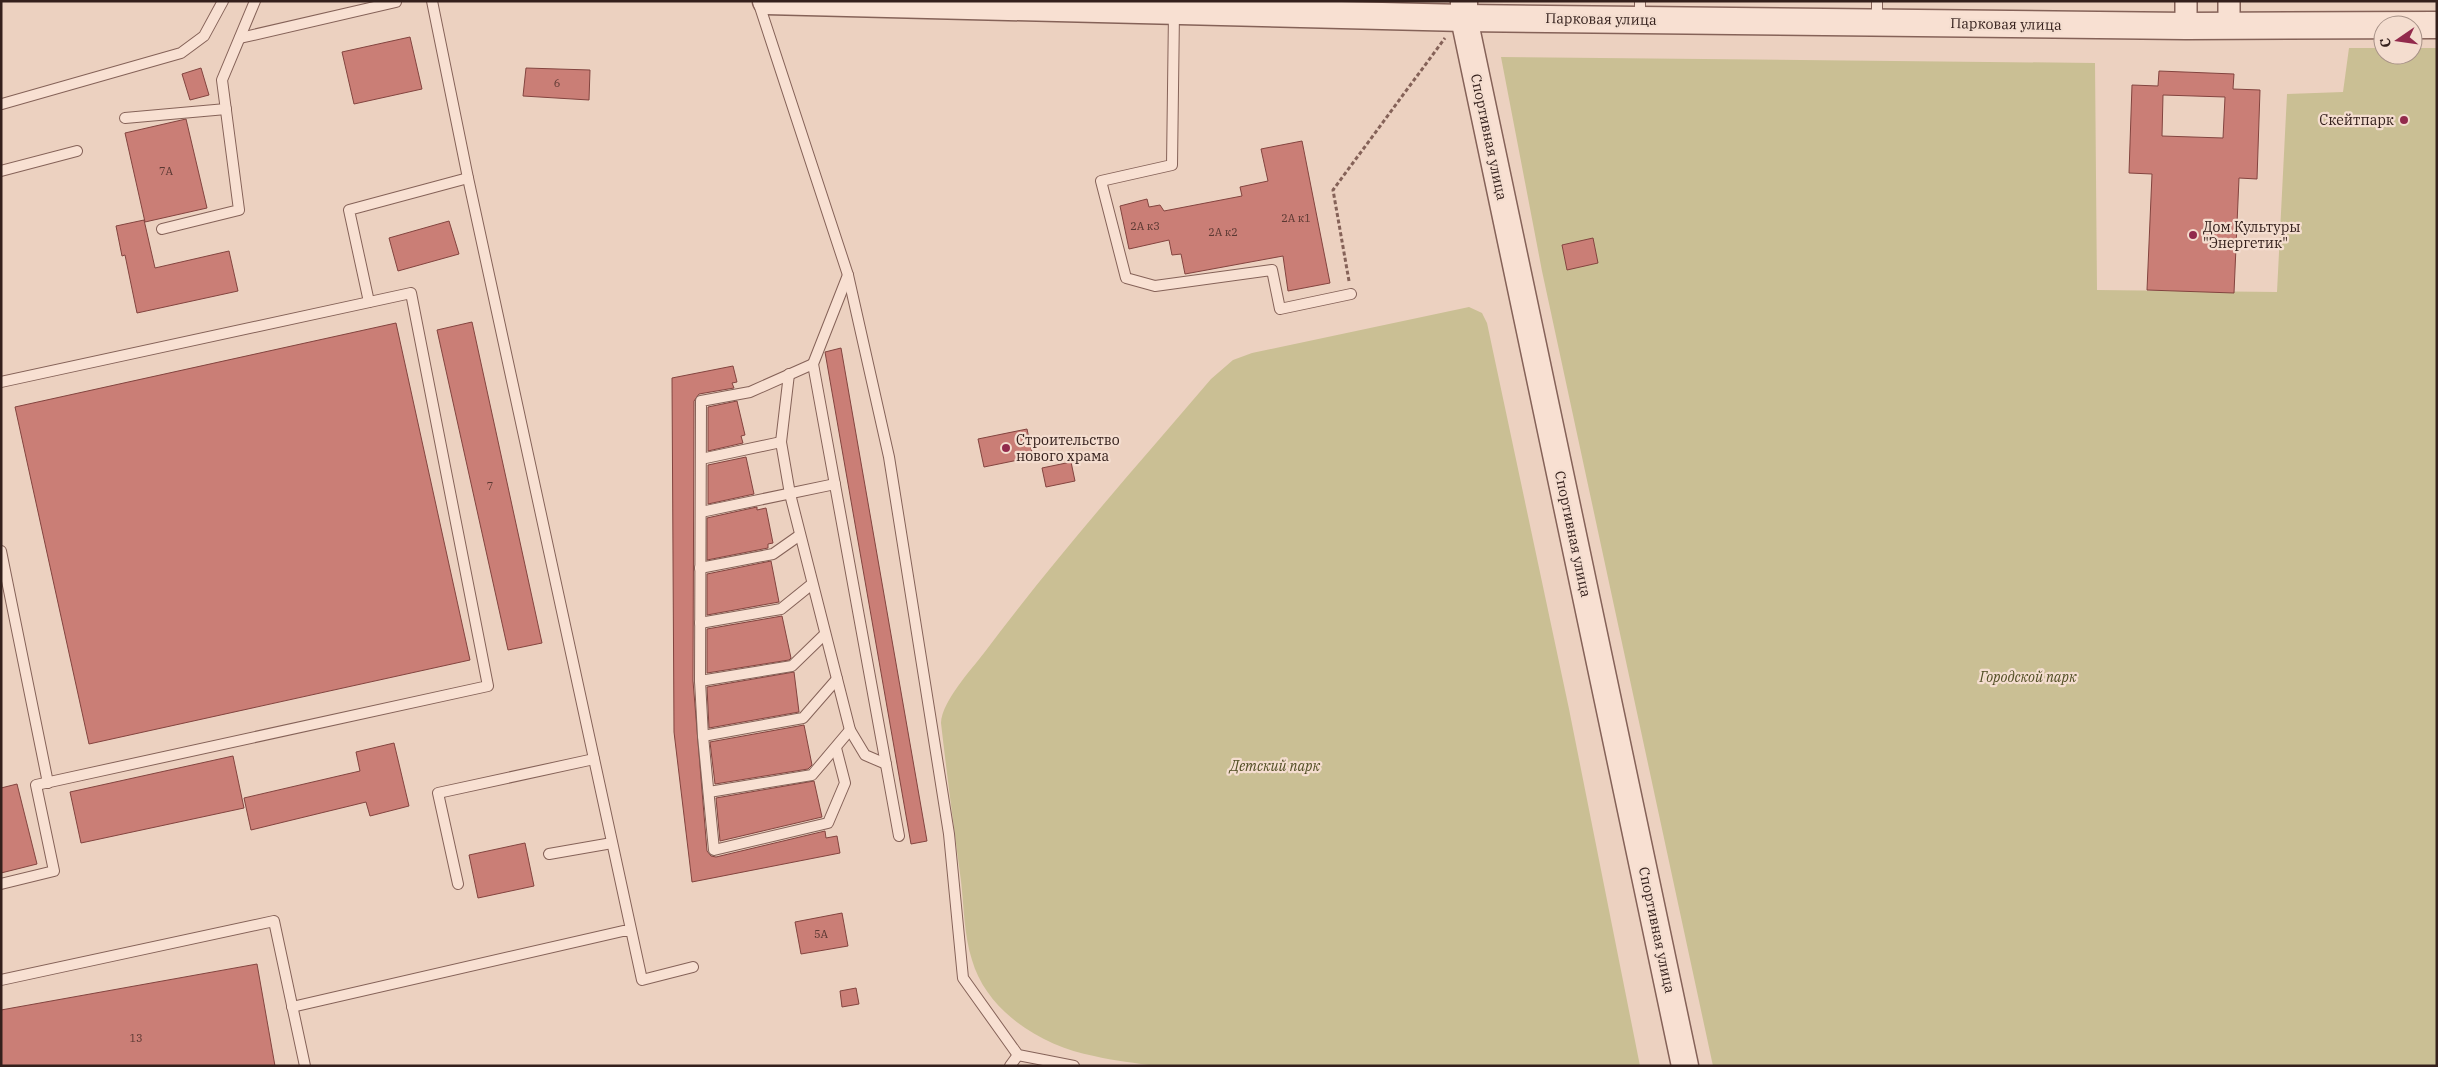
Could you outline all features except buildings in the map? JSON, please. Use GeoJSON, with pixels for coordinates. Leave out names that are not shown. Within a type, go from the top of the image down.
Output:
{"type":"FeatureCollection","features":[{"type":"Feature","properties":{"kind":"street","name":"Парковая улица"},"geometry":{"type":"LineString","coordinates":[[766,1],[1174,11],[1464,9],[2229,13],[2437,24]]}},
{"type":"Feature","properties":{"kind":"street","name":"Спортивная улица"},"geometry":{"type":"LineString","coordinates":[[1464,9],[1686,1066]]}},
{"type":"Feature","properties":{"kind":"lane"},"geometry":{"type":"LineString","coordinates":[[2,104],[181,53],[204,36],[223,1]]}},
{"type":"Feature","properties":{"kind":"lane"},"geometry":{"type":"LineString","coordinates":[[162,230],[239,210],[222,80],[255,1]]}},
{"type":"Feature","properties":{"kind":"lane"},"geometry":{"type":"LineString","coordinates":[[432,1],[468,178],[642,980],[693,967]]}},
{"type":"Feature","properties":{"kind":"lane"},"geometry":{"type":"LineString","coordinates":[[758,1],[848,275],[889,457],[949,834],[963,978],[1018,1055],[1074,1066]]}},
{"type":"Feature","properties":{"kind":"lane"},"geometry":{"type":"LineString","coordinates":[[240,38],[396,2]]}},
{"type":"Feature","properties":{"kind":"lane"},"geometry":{"type":"LineString","coordinates":[[1174,11],[1172,165],[1101,181],[1126,278],[1155,286],[1272,270],[1280,309],[1351,294]]}},
{"type":"Feature","properties":{"kind":"lane"},"geometry":{"type":"LineString","coordinates":[[125,118],[226,109]]}},
{"type":"Feature","properties":{"kind":"lane"},"geometry":{"type":"LineString","coordinates":[[1,171],[77,151]]}},
{"type":"Feature","properties":{"kind":"lane"},"geometry":{"type":"LineString","coordinates":[[369,302],[349,210],[468,178]]}},
{"type":"Feature","properties":{"kind":"lane"},"geometry":{"type":"LineString","coordinates":[[848,275],[814,364],[899,836]]}},
{"type":"Feature","properties":{"kind":"lane"},"geometry":{"type":"LineString","coordinates":[[1,382],[412,293],[488,686],[36,785],[54,871],[1,884]]}},
{"type":"Feature","properties":{"kind":"lane"},"geometry":{"type":"LineString","coordinates":[[814,364],[750,392],[701,401],[700,681],[703,736],[714,850],[828,823],[845,783],[836,748]]}},
{"type":"Feature","properties":{"kind":"lane"},"geometry":{"type":"LineString","coordinates":[[790,374],[782,442],[790,494],[812,584],[850,730],[864,755],[886,764]]}},
{"type":"Feature","properties":{"kind":"lane"},"geometry":{"type":"LineString","coordinates":[[701,459],[782,442]]}},
{"type":"Feature","properties":{"kind":"lane"},"geometry":{"type":"LineString","coordinates":[[701,512],[835,484]]}},
{"type":"Feature","properties":{"kind":"lane"},"geometry":{"type":"LineString","coordinates":[[700,568],[774,554],[800,535]]}},
{"type":"Feature","properties":{"kind":"lane"},"geometry":{"type":"LineString","coordinates":[[1,551],[48,783]]}},
{"type":"Feature","properties":{"kind":"lane"},"geometry":{"type":"LineString","coordinates":[[700,624],[781,609],[812,584]]}},
{"type":"Feature","properties":{"kind":"lane"},"geometry":{"type":"LineString","coordinates":[[700,681],[792,666],[825,634]]}},
{"type":"Feature","properties":{"kind":"lane"},"geometry":{"type":"LineString","coordinates":[[703,736],[803,718],[837,679]]}},
{"type":"Feature","properties":{"kind":"lane"},"geometry":{"type":"LineString","coordinates":[[708,792],[812,775],[850,730]]}},
{"type":"Feature","properties":{"kind":"lane"},"geometry":{"type":"LineString","coordinates":[[458,884],[438,792],[594,759]]}},
{"type":"Feature","properties":{"kind":"lane"},"geometry":{"type":"LineString","coordinates":[[549,854],[612,843]]}},
{"type":"Feature","properties":{"kind":"lane"},"geometry":{"type":"LineString","coordinates":[[1,980],[274,921],[304,1066]]}},
{"type":"Feature","properties":{"kind":"lane"},"geometry":{"type":"LineString","coordinates":[[292,1007],[623,931],[631,931]]}},
{"type":"Feature","properties":{"kind":"lane"},"geometry":{"type":"LineString","coordinates":[[1010,1066],[1018,1055]]}},
{"type":"Feature","properties":{"kind":"path"},"geometry":{"type":"LineString","coordinates":[[1351,294],[1333,190],[1464,9]]}},
{"type":"Feature","properties":{"kind":"green space","name":"Городской парк"},"geometry":{"type":"Polygon","coordinates":[[[2349,48],[2373,48],[2373,65],[2423,65],[2423,48],[2437,48],[2437,1066],[1713,1066],[1542,271],[1501,57],[2095,63],[2097,290],[2277,292],[2287,94],[2343,92],[2349,48]]]}},
{"type":"Feature","properties":{"kind":"green space","name":"Детский парк"},"geometry":{"type":"Polygon","coordinates":[[[1469,307],[1482,313],[1487,323],[1569,709],[1640,1066],[1157,1066],[1109,1059],[1074,1051],[1037,1035],[1003,1011],[990,996],[979,979],[969,950],[941,723],[946,705],[965,677],[1011,618],[1095,514],[1211,379],[1233,360],[1252,353],[1469,307]]]}},
{"type":"Feature","properties":{"kind":"place","name":"Скейтпарк"},"geometry":{"type":"Point","coordinates":[2404,120]}},
{"type":"Feature","properties":{"kind":"place","name":"Дом Культуры \"Энергетик\""},"geometry":{"type":"Point","coordinates":[2193,235]}},
{"type":"Feature","properties":{"kind":"place","name":"Строительство нового храма"},"geometry":{"type":"Point","coordinates":[1006,448]}}]}
